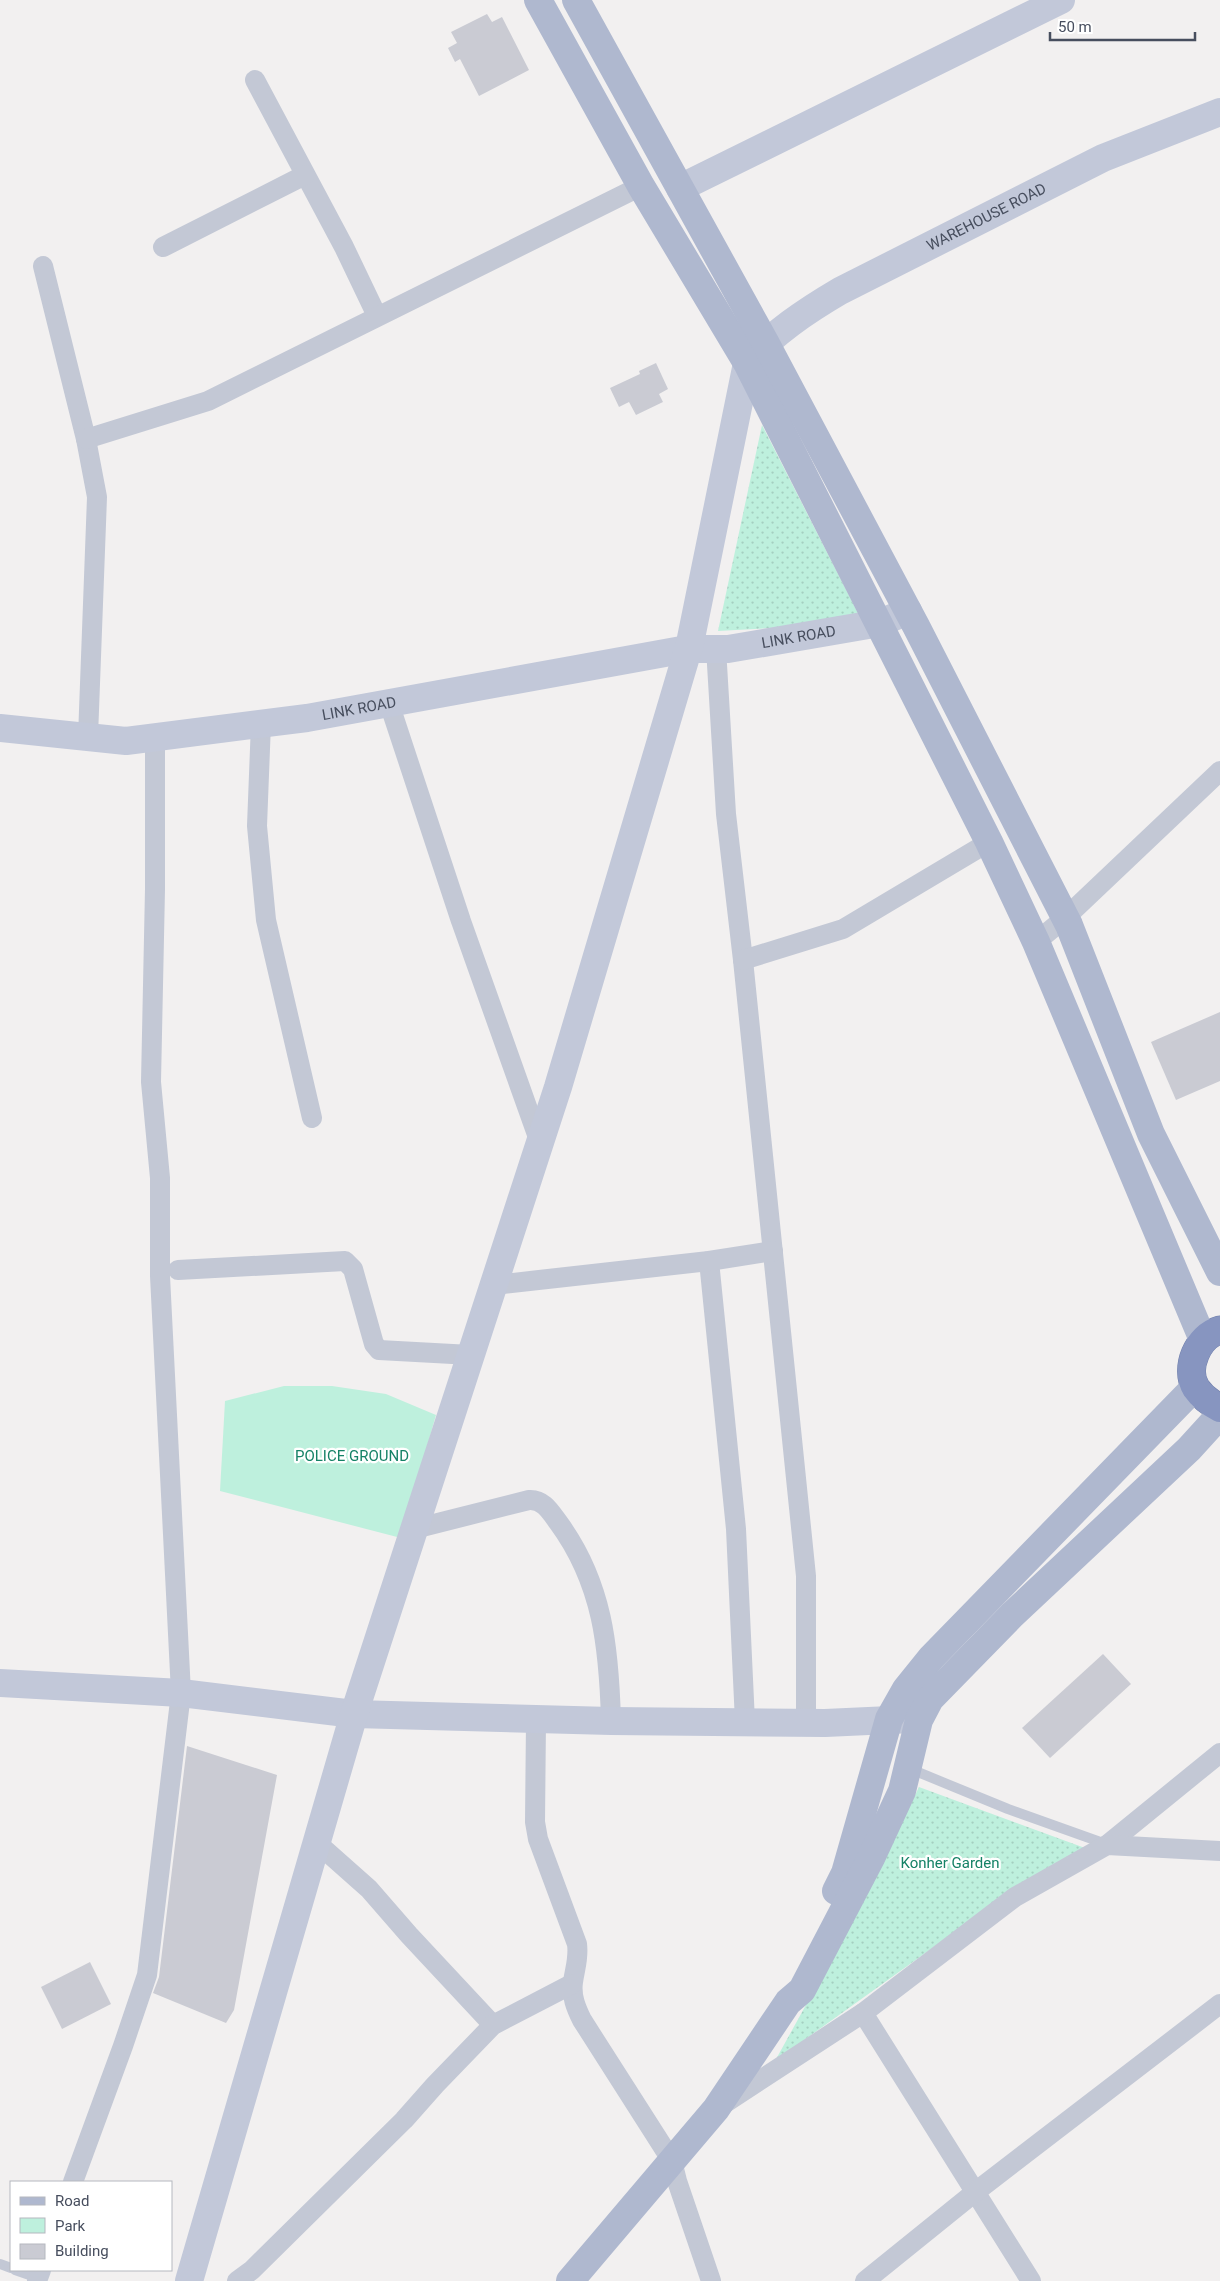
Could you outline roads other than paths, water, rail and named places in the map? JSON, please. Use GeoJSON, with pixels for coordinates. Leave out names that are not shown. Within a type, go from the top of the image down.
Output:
{"type":"FeatureCollection","features":[{"type":"Feature","properties":{"kind":"highway"},"geometry":{"type":"LineString","coordinates":[[1212,1335],[1195,1354],[1192,1371],[1195,1387],[1207,1402],[1220,1408]]}},
{"type":"Feature","properties":{"kind":"main road"},"geometry":{"type":"LineString","coordinates":[[538,0],[641,186],[747,363],[876,616],[989,842],[1036,942],[1212,1335]]}},
{"type":"Feature","properties":{"kind":"main road"},"geometry":{"type":"LineString","coordinates":[[576,0],[765,342],[905,605],[1065,918],[1151,1134],[1220,1272]]}},
{"type":"Feature","properties":{"kind":"main road"},"geometry":{"type":"LineString","coordinates":[[788,2002],[789,1990],[846,1873],[889,1719],[906,1689],[931,1658],[1195,1387]]}},
{"type":"Feature","properties":{"kind":"main road"},"geometry":{"type":"LineString","coordinates":[[570,2281],[716,2109],[788,2002],[802,1990],[871,1858],[902,1791],[919,1720],[930,1699],[977,1650],[1189,1449],[1220,1415]]}},
{"type":"Feature","properties":{"kind":"street"},"geometry":{"type":"LineString","coordinates":[[680,188],[1061,0]]}},
{"type":"Feature","properties":{"kind":"street"},"geometry":{"type":"LineString","coordinates":[[256,80],[377,316]]}},
{"type":"Feature","properties":{"kind":"street","name":"WAREHOUSE ROAD"},"geometry":{"type":"LineString","coordinates":[[747,363],[765,342],[818,304],[857,282],[1103,158],[1220,112]]}},
{"type":"Feature","properties":{"kind":"street"},"geometry":{"type":"LineString","coordinates":[[163,247],[305,174]]}},
{"type":"Feature","properties":{"kind":"street"},"geometry":{"type":"LineString","coordinates":[[86,439],[208,402],[377,316],[641,186]]}},
{"type":"Feature","properties":{"kind":"street"},"geometry":{"type":"LineString","coordinates":[[43,266],[86,439],[97,497],[88,737]]}},
{"type":"Feature","properties":{"kind":"street"},"geometry":{"type":"LineString","coordinates":[[188,2281],[354,1714],[540,1143],[690,644],[747,363]]}},
{"type":"Feature","properties":{"kind":"street","name":"LINK ROAD"},"geometry":{"type":"LineString","coordinates":[[0,728],[126,741],[307,718],[687,649],[728,649],[876,616],[905,605]]}},
{"type":"Feature","properties":{"kind":"street"},"geometry":{"type":"LineString","coordinates":[[716,648],[726,814],[743,960],[806,1576],[806,1723]]}},
{"type":"Feature","properties":{"kind":"street"},"geometry":{"type":"LineString","coordinates":[[389,703],[461,922],[540,1143]]}},
{"type":"Feature","properties":{"kind":"street"},"geometry":{"type":"LineString","coordinates":[[261,723],[257,826],[266,920],[312,1118]]}},
{"type":"Feature","properties":{"kind":"street"},"geometry":{"type":"LineString","coordinates":[[73,2181],[147,1975],[181,1692],[160,1276],[160,1178],[151,1082],[155,889],[155,738]]}},
{"type":"Feature","properties":{"kind":"street"},"geometry":{"type":"LineString","coordinates":[[1036,942],[1065,918],[1220,771]]}},
{"type":"Feature","properties":{"kind":"street"},"geometry":{"type":"LineString","coordinates":[[743,960],[843,929],[989,842]]}},
{"type":"Feature","properties":{"kind":"street"},"geometry":{"type":"LineString","coordinates":[[494,1285],[709,1261],[773,1251]]}},
{"type":"Feature","properties":{"kind":"street"},"geometry":{"type":"LineString","coordinates":[[178,1270],[345,1261],[353,1269],[374,1344],[379,1350],[471,1355]]}},
{"type":"Feature","properties":{"kind":"street"},"geometry":{"type":"LineString","coordinates":[[709,1261],[736,1529],[744,1722]]}},
{"type":"Feature","properties":{"kind":"street"},"geometry":{"type":"LineString","coordinates":[[414,1529],[529,1500],[538,1501],[546,1506],[572,1543],[601,1612],[609,1663],[611,1722]]}},
{"type":"Feature","properties":{"kind":"street"},"geometry":{"type":"LineString","coordinates":[[0,1683],[181,1692],[354,1714],[611,1722],[806,1723],[889,1719],[919,1720]]}},
{"type":"Feature","properties":{"kind":"street"},"geometry":{"type":"LineString","coordinates":[[536,1721],[535,1822],[538,1839],[577,1944],[579,1955],[572,1984],[574,1998],[582,2020],[672,2161],[676,2181],[711,2281]]}},
{"type":"Feature","properties":{"kind":"street"},"geometry":{"type":"LineString","coordinates":[[716,2109],[863,2012],[1015,1897],[1107,1844],[1220,1753]]}},
{"type":"Feature","properties":{"kind":"street"},"geometry":{"type":"LineString","coordinates":[[316,1842],[369,1889],[493,2025]]}},
{"type":"Feature","properties":{"kind":"street"},"geometry":{"type":"LineString","coordinates":[[1107,1844],[1220,1852]]}},
{"type":"Feature","properties":{"kind":"street"},"geometry":{"type":"LineString","coordinates":[[237,2281],[252,2270],[404,2120],[493,2025],[572,1984]]}},
{"type":"Feature","properties":{"kind":"street"},"geometry":{"type":"LineString","coordinates":[[865,2281],[974,2193],[1220,2004]]}},
{"type":"Feature","properties":{"kind":"street"},"geometry":{"type":"LineString","coordinates":[[863,2012],[974,2193],[1031,2281]]}},
{"type":"Feature","properties":{"kind":"lane"},"geometry":{"type":"LineString","coordinates":[[908,1768],[1008,1809],[1107,1844]]}},
{"type":"Feature","properties":{"kind":"lane"},"geometry":{"type":"LineString","coordinates":[[19,2271],[41,2277]]}},
{"type":"Feature","properties":{"kind":"park label","name":"POLICE GROUND"},"geometry":{"type":"Point","coordinates":[352,1456]}},
{"type":"Feature","properties":{"kind":"park label","name":"Konher Garden"},"geometry":{"type":"Point","coordinates":[950,1863]}}]}
